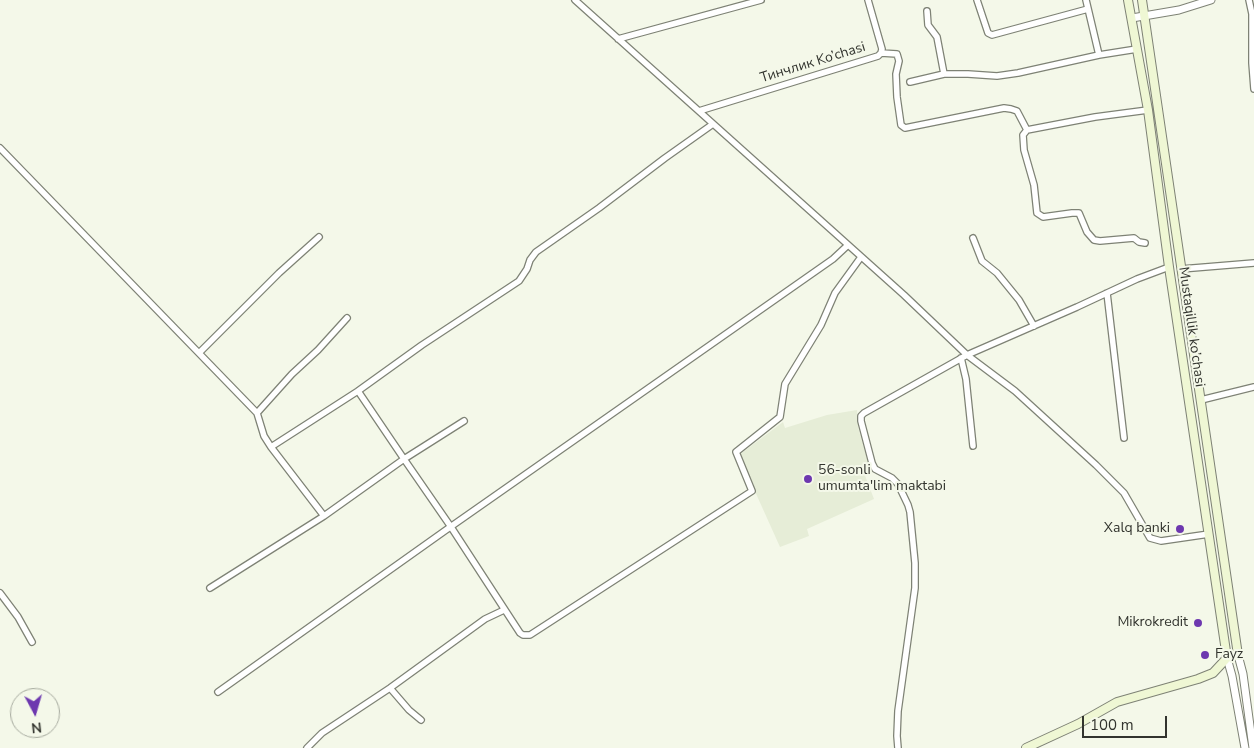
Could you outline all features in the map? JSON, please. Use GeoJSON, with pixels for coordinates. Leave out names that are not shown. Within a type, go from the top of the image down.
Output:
{"type":"FeatureCollection","features":[{"type":"Feature","properties":{"kind":"main road","name":"Mustaqillik ko’chasi"},"geometry":{"type":"LineString","coordinates":[[1128,0],[1148,110],[1227,658]]}},
{"type":"Feature","properties":{"kind":"main road","name":"Mustaqillik ko’chasi"},"geometry":{"type":"LineString","coordinates":[[1142,0],[1238,655]]}},
{"type":"Feature","properties":{"kind":"main road"},"geometry":{"type":"LineString","coordinates":[[1026,748],[1078,724],[1117,702],[1213,673],[1227,658],[1238,655]]}},
{"type":"Feature","properties":{"kind":"street"},"geometry":{"type":"LineString","coordinates":[[575,0],[918,309],[964,357],[1015,392],[1096,465],[1124,493],[1150,538],[1161,541],[1209,534]]}},
{"type":"Feature","properties":{"kind":"street"},"geometry":{"type":"LineString","coordinates":[[618,39],[761,0]]}},
{"type":"Feature","properties":{"kind":"street","name":"Тинчлик Ko’chasi"},"geometry":{"type":"LineString","coordinates":[[699,111],[878,56],[881,54],[882,49],[868,0]]}},
{"type":"Feature","properties":{"kind":"street"},"geometry":{"type":"LineString","coordinates":[[978,0],[988,33],[992,35],[1088,9]]}},
{"type":"Feature","properties":{"kind":"street"},"geometry":{"type":"LineString","coordinates":[[1086,0],[1099,56]]}},
{"type":"Feature","properties":{"kind":"street"},"geometry":{"type":"LineString","coordinates":[[1132,18],[1179,10],[1211,0]]}},
{"type":"Feature","properties":{"kind":"street"},"geometry":{"type":"LineString","coordinates":[[1249,0],[1252,14],[1254,89]]}},
{"type":"Feature","properties":{"kind":"street"},"geometry":{"type":"LineString","coordinates":[[927,12],[928,25],[936,37],[944,74]]}},
{"type":"Feature","properties":{"kind":"street"},"geometry":{"type":"LineString","coordinates":[[910,82],[944,74],[997,76],[1018,73],[1137,49]]}},
{"type":"Feature","properties":{"kind":"street"},"geometry":{"type":"LineString","coordinates":[[881,54],[897,54],[899,61],[896,74],[897,97],[901,125],[905,128],[1012,108],[1017,111],[1027,130]]}},
{"type":"Feature","properties":{"kind":"street"},"geometry":{"type":"LineString","coordinates":[[1144,243],[1134,238],[1094,240],[1087,232],[1079,214],[1072,213],[1044,217],[1037,213],[1034,185],[1024,150],[1023,135],[1027,130],[1095,117],[1148,110]]}},
{"type":"Feature","properties":{"kind":"street"},"geometry":{"type":"LineString","coordinates":[[271,447],[358,391],[422,345],[519,281],[536,252],[600,208],[713,124]]}},
{"type":"Feature","properties":{"kind":"street"},"geometry":{"type":"LineString","coordinates":[[0,148],[257,413],[264,436],[271,447],[324,516]]}},
{"type":"Feature","properties":{"kind":"street"},"geometry":{"type":"LineString","coordinates":[[198,353],[279,273],[319,237]]}},
{"type":"Feature","properties":{"kind":"street"},"geometry":{"type":"LineString","coordinates":[[973,238],[982,261],[997,272],[1019,300],[1034,326]]}},
{"type":"Feature","properties":{"kind":"street"},"geometry":{"type":"LineString","coordinates":[[218,692],[833,259],[848,245]]}},
{"type":"Feature","properties":{"kind":"street"},"geometry":{"type":"LineString","coordinates":[[358,391],[451,527],[520,633],[530,635],[752,491],[736,452],[780,417],[785,384],[821,325],[836,293],[861,257]]}},
{"type":"Feature","properties":{"kind":"street"},"geometry":{"type":"LineString","coordinates":[[1181,269],[1254,263]]}},
{"type":"Feature","properties":{"kind":"street"},"geometry":{"type":"LineString","coordinates":[[898,748],[898,710],[915,588],[915,563],[910,512],[898,484],[892,478],[875,469],[861,416],[894,395],[964,357],[1169,266]]}},
{"type":"Feature","properties":{"kind":"street"},"geometry":{"type":"LineString","coordinates":[[1107,293],[1124,438]]}},
{"type":"Feature","properties":{"kind":"street"},"geometry":{"type":"LineString","coordinates":[[257,413],[347,318]]}},
{"type":"Feature","properties":{"kind":"street"},"geometry":{"type":"LineString","coordinates":[[964,357],[973,446]]}},
{"type":"Feature","properties":{"kind":"street"},"geometry":{"type":"LineString","coordinates":[[1201,400],[1254,387]]}},
{"type":"Feature","properties":{"kind":"street"},"geometry":{"type":"LineString","coordinates":[[210,588],[324,516],[404,459],[464,421]]}},
{"type":"Feature","properties":{"kind":"street"},"geometry":{"type":"LineString","coordinates":[[0,593],[18,617],[32,642]]}},
{"type":"Feature","properties":{"kind":"street"},"geometry":{"type":"LineString","coordinates":[[307,748],[322,733],[390,688],[485,619],[504,610]]}},
{"type":"Feature","properties":{"kind":"street"},"geometry":{"type":"LineString","coordinates":[[1238,655],[1243,674],[1253,748]]}},
{"type":"Feature","properties":{"kind":"street"},"geometry":{"type":"LineString","coordinates":[[1227,658],[1245,748]]}},
{"type":"Feature","properties":{"kind":"street"},"geometry":{"type":"LineString","coordinates":[[390,688],[409,710],[422,720]]}},
{"type":"Feature","properties":{"kind":"shaded area","name":"56-sonli umumta'lim maktabi"},"geometry":{"type":"Polygon","coordinates":[[[857,410],[858,427],[871,473],[864,473],[874,499],[807,529],[809,536],[780,547],[739,455],[783,422],[785,428],[827,415],[857,410]]]}},
{"type":"Feature","properties":{"kind":"place","name":"56-sonli umumta'lim maktabi"},"geometry":{"type":"Point","coordinates":[808,479]}},
{"type":"Feature","properties":{"kind":"place","name":"Xalq banki"},"geometry":{"type":"Point","coordinates":[1180,529]}},
{"type":"Feature","properties":{"kind":"place","name":"Mikrokredit"},"geometry":{"type":"Point","coordinates":[1198,623]}},
{"type":"Feature","properties":{"kind":"place","name":"Fayz"},"geometry":{"type":"Point","coordinates":[1205,655]}}]}
